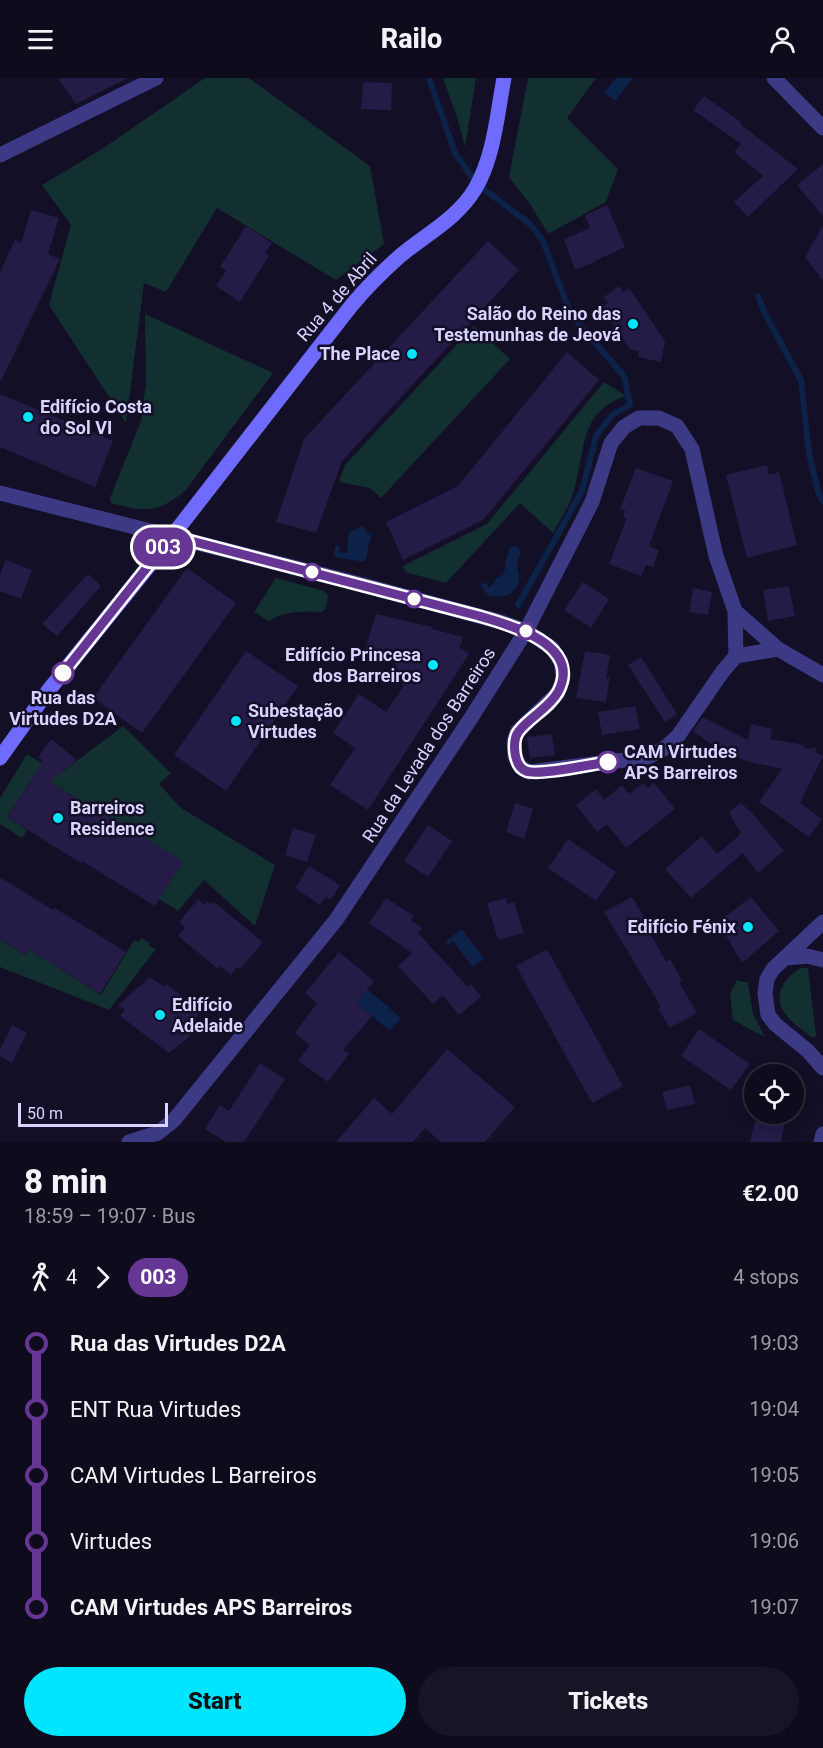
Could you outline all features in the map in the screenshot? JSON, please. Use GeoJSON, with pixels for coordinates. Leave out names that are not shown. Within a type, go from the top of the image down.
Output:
{"type":"FeatureCollection","features":[{"type":"Feature","properties":{"kind":"street"},"geometry":{"type":"LineString","coordinates":[[0,155],[156,78]]}},
{"type":"Feature","properties":{"kind":"street","name":"Rua 4 de Abril"},"geometry":{"type":"LineString","coordinates":[[0,758],[48,691],[357,298],[400,256],[451,218],[475,189],[488,160],[504,78]]}},
{"type":"Feature","properties":{"kind":"street"},"geometry":{"type":"LineString","coordinates":[[774,78],[823,128]]}},
{"type":"Feature","properties":{"kind":"street","name":"Rua da Levada dos Barreiros"},"geometry":{"type":"LineString","coordinates":[[129,1142],[158,1133],[174,1120],[336,920],[471,718],[526,631],[592,502],[611,443],[624,427],[639,418],[658,418],[677,426],[692,448],[716,556],[735,611],[781,651],[823,675]]}},
{"type":"Feature","properties":{"kind":"street"},"geometry":{"type":"LineString","coordinates":[[0,493],[490,619],[526,631],[552,648],[561,662],[562,678],[558,693],[517,732],[514,741],[515,756],[520,767],[529,772],[648,757],[665,748],[678,736],[736,656],[735,611]]}},
{"type":"Feature","properties":{"kind":"street"},"geometry":{"type":"LineString","coordinates":[[736,656],[781,651]]}},
{"type":"Feature","properties":{"kind":"street"},"geometry":{"type":"LineString","coordinates":[[823,922],[773,969],[767,979],[765,993],[768,1015],[775,1024],[808,1051],[823,1068]]}},
{"type":"Feature","properties":{"kind":"street"},"geometry":{"type":"LineString","coordinates":[[786,958],[807,957],[823,960]]}},
{"type":"Feature","properties":{"kind":"street"},"geometry":{"type":"LineString","coordinates":[[821,1142],[823,1134]]}},
{"type":"Feature","properties":{"kind":"green space"},"geometry":{"type":"Polygon","coordinates":[[[205,78],[249,78],[370,166],[384,244],[336,280],[217,208],[166,292],[144,283],[126,423],[49,305],[71,225],[42,185],[102,149],[205,78]]]}},
{"type":"Feature","properties":{"kind":"green space"},"geometry":{"type":"Polygon","coordinates":[[[443,78],[476,78],[465,147],[458,120],[443,78]]]}},
{"type":"Feature","properties":{"kind":"green space"},"geometry":{"type":"Polygon","coordinates":[[[528,78],[596,78],[567,118],[618,169],[606,202],[548,234],[530,204],[509,177],[528,78]]]}},
{"type":"Feature","properties":{"kind":"green space"},"geometry":{"type":"Polygon","coordinates":[[[145,314],[273,373],[185,491],[166,504],[150,509],[111,503],[110,498],[141,421],[146,383],[145,314]]]}},
{"type":"Feature","properties":{"kind":"green space"},"geometry":{"type":"Polygon","coordinates":[[[474,326],[510,359],[381,498],[370,488],[339,482],[345,465],[474,326]]]}},
{"type":"Feature","properties":{"kind":"green space"},"geometry":{"type":"Polygon","coordinates":[[[604,382],[626,396],[598,413],[590,425],[572,496],[553,533],[520,503],[446,583],[405,572],[403,566],[487,524],[604,382]]]}},
{"type":"Feature","properties":{"kind":"green space"},"geometry":{"type":"Polygon","coordinates":[[[276,578],[324,591],[328,596],[326,608],[322,612],[288,613],[269,621],[254,612],[276,578]]]}},
{"type":"Feature","properties":{"kind":"green space"},"geometry":{"type":"Polygon","coordinates":[[[123,726],[171,773],[159,784],[181,808],[275,865],[255,926],[204,880],[178,911],[159,899],[110,817],[109,819],[36,773],[7,817],[27,830],[22,838],[0,824],[0,798],[27,754],[57,776],[123,726]]]}},
{"type":"Feature","properties":{"kind":"green space"},"geometry":{"type":"Polygon","coordinates":[[[142,938],[150,944],[149,946],[156,949],[109,1010],[0,967],[0,939],[25,955],[29,949],[101,995],[134,940],[139,942],[142,938]]]}},
{"type":"Feature","properties":{"kind":"green space"},"geometry":{"type":"Polygon","coordinates":[[[801,968],[808,968],[816,1036],[813,1038],[790,1019],[782,1009],[780,1002],[784,983],[801,968]]]}},
{"type":"Feature","properties":{"kind":"green space"},"geometry":{"type":"Polygon","coordinates":[[[737,980],[748,983],[753,1014],[765,1037],[733,1020],[730,993],[737,980]]]}},
{"type":"Feature","properties":{"kind":"water"},"geometry":{"type":"Polygon","coordinates":[[[616,78],[633,78],[615,101],[604,93],[616,78]]]}},
{"type":"Feature","properties":{"kind":"water"},"geometry":{"type":"Polygon","coordinates":[[[363,526],[367,534],[372,532],[365,562],[334,557],[335,546],[340,546],[339,552],[347,553],[349,532],[363,526]]]}},
{"type":"Feature","properties":{"kind":"water"},"geometry":{"type":"Polygon","coordinates":[[[516,546],[521,552],[517,563],[519,578],[515,590],[498,597],[488,595],[480,585],[486,582],[489,588],[497,578],[503,575],[509,550],[516,546]]]}},
{"type":"Feature","properties":{"kind":"water"},"geometry":{"type":"Polygon","coordinates":[[[462,929],[484,959],[473,967],[453,941],[448,945],[446,941],[462,929]]]}},
{"type":"Feature","properties":{"kind":"water"},"geometry":{"type":"Polygon","coordinates":[[[367,989],[401,1018],[390,1031],[356,1003],[367,989]]]}},
{"type":"Feature","properties":{"kind":"building"},"geometry":{"type":"Polygon","coordinates":[[[58,78],[128,78],[76,104],[58,78]]]}},
{"type":"Feature","properties":{"kind":"building"},"geometry":{"type":"Polygon","coordinates":[[[363,82],[392,83],[391,110],[361,109],[363,82]]]}},
{"type":"Feature","properties":{"kind":"building"},"geometry":{"type":"Polygon","coordinates":[[[704,96],[741,122],[740,124],[798,169],[748,217],[734,202],[763,176],[734,152],[741,144],[693,110],[704,96]]]}},
{"type":"Feature","properties":{"kind":"building"},"geometry":{"type":"Polygon","coordinates":[[[823,164],[823,216],[797,185],[823,164]]]}},
{"type":"Feature","properties":{"kind":"building"},"geometry":{"type":"Polygon","coordinates":[[[607,205],[625,247],[575,270],[564,239],[590,228],[585,215],[607,205]]]}},
{"type":"Feature","properties":{"kind":"building","name":"Edifício Costa do Sol VI"},"geometry":{"type":"Polygon","coordinates":[[[31,210],[59,218],[48,254],[60,259],[0,383],[0,272],[15,240],[21,243],[31,210]]]}},
{"type":"Feature","properties":{"kind":"building"},"geometry":{"type":"Polygon","coordinates":[[[823,225],[823,281],[805,257],[823,225]]]}},
{"type":"Feature","properties":{"kind":"building"},"geometry":{"type":"Polygon","coordinates":[[[246,226],[272,243],[265,253],[269,256],[240,302],[216,286],[226,271],[220,267],[246,226]]]}},
{"type":"Feature","properties":{"kind":"building","name":"The Place"},"geometry":{"type":"Polygon","coordinates":[[[488,241],[519,270],[342,461],[316,533],[276,522],[304,439],[488,241]]]}},
{"type":"Feature","properties":{"kind":"building","name":"Salão do Reino das Testemunhas de Jeová"},"geometry":{"type":"Polygon","coordinates":[[[619,286],[623,292],[629,288],[665,341],[661,362],[638,357],[639,351],[630,349],[601,307],[608,303],[604,297],[619,286]]]}},
{"type":"Feature","properties":{"kind":"building"},"geometry":{"type":"Polygon","coordinates":[[[567,352],[599,380],[483,520],[403,560],[386,522],[458,486],[567,352]]]}},
{"type":"Feature","properties":{"kind":"building","name":"Edifício Costa do Sol VI"},"geometry":{"type":"Polygon","coordinates":[[[0,394],[113,441],[95,487],[0,447],[0,394]]]}},
{"type":"Feature","properties":{"kind":"building"},"geometry":{"type":"Polygon","coordinates":[[[767,465],[769,475],[779,472],[797,545],[747,558],[726,475],[767,465]]]}},
{"type":"Feature","properties":{"kind":"building"},"geometry":{"type":"Polygon","coordinates":[[[636,468],[673,481],[649,546],[659,550],[653,567],[646,565],[641,576],[609,564],[627,518],[623,517],[625,510],[620,509],[636,468]]]}},
{"type":"Feature","properties":{"kind":"building"},"geometry":{"type":"Polygon","coordinates":[[[6,560],[32,570],[21,599],[0,591],[0,575],[6,560]]]}},
{"type":"Feature","properties":{"kind":"building"},"geometry":{"type":"Polygon","coordinates":[[[187,568],[236,603],[142,733],[93,698],[187,568]]]}},
{"type":"Feature","properties":{"kind":"building"},"geometry":{"type":"Polygon","coordinates":[[[88,574],[101,586],[57,636],[42,624],[88,574]]]}},
{"type":"Feature","properties":{"kind":"building"},"geometry":{"type":"Polygon","coordinates":[[[583,582],[609,599],[591,628],[564,610],[583,582]]]}},
{"type":"Feature","properties":{"kind":"building"},"geometry":{"type":"Polygon","coordinates":[[[789,586],[795,616],[768,621],[763,590],[789,586]]]}},
{"type":"Feature","properties":{"kind":"building"},"geometry":{"type":"Polygon","coordinates":[[[693,588],[712,592],[708,615],[689,612],[693,588]]]}},
{"type":"Feature","properties":{"kind":"building"},"geometry":{"type":"Polygon","coordinates":[[[376,614],[463,637],[460,648],[469,654],[368,810],[330,785],[355,748],[333,733],[359,694],[386,712],[403,687],[395,662],[364,652],[376,614]]]}},
{"type":"Feature","properties":{"kind":"building","name":"Subestação Virtudes"},"geometry":{"type":"Polygon","coordinates":[[[246,651],[298,686],[226,791],[174,755],[246,651]]]}},
{"type":"Feature","properties":{"kind":"building"},"geometry":{"type":"Polygon","coordinates":[[[585,651],[610,655],[606,679],[610,676],[606,702],[576,698],[585,651]]]}},
{"type":"Feature","properties":{"kind":"building"},"geometry":{"type":"Polygon","coordinates":[[[641,657],[677,714],[665,722],[628,665],[641,657]]]}},
{"type":"Feature","properties":{"kind":"building"},"geometry":{"type":"Polygon","coordinates":[[[635,706],[640,729],[602,735],[598,712],[635,706]]]}},
{"type":"Feature","properties":{"kind":"building"},"geometry":{"type":"Polygon","coordinates":[[[703,717],[748,740],[751,724],[772,729],[770,739],[799,744],[808,749],[815,747],[817,753],[823,756],[800,803],[822,819],[809,837],[759,802],[782,769],[746,761],[711,744],[693,731],[703,717]]]}},
{"type":"Feature","properties":{"kind":"building"},"geometry":{"type":"Polygon","coordinates":[[[552,734],[555,755],[530,758],[527,737],[552,734]]]}},
{"type":"Feature","properties":{"kind":"building"},"geometry":{"type":"Polygon","coordinates":[[[51,739],[77,760],[50,782],[183,862],[155,906],[7,817],[43,762],[38,757],[51,739]]]}},
{"type":"Feature","properties":{"kind":"building"},"geometry":{"type":"Polygon","coordinates":[[[643,783],[648,788],[654,783],[675,809],[626,848],[607,824],[597,832],[576,805],[596,789],[604,800],[622,785],[629,794],[643,783]]]}},
{"type":"Feature","properties":{"kind":"building"},"geometry":{"type":"Polygon","coordinates":[[[515,803],[533,809],[524,839],[506,832],[515,803]]]}},
{"type":"Feature","properties":{"kind":"building"},"geometry":{"type":"Polygon","coordinates":[[[741,803],[784,851],[758,873],[743,853],[691,898],[665,869],[702,836],[717,854],[741,834],[729,812],[741,803]]]}},
{"type":"Feature","properties":{"kind":"building"},"geometry":{"type":"Polygon","coordinates":[[[428,825],[452,841],[428,877],[404,861],[428,825]]]}},
{"type":"Feature","properties":{"kind":"building"},"geometry":{"type":"Polygon","coordinates":[[[293,828],[316,835],[307,862],[285,855],[293,828]]]}},
{"type":"Feature","properties":{"kind":"building"},"geometry":{"type":"Polygon","coordinates":[[[568,839],[616,872],[596,901],[548,868],[568,839]]]}},
{"type":"Feature","properties":{"kind":"building"},"geometry":{"type":"Polygon","coordinates":[[[309,866],[340,885],[331,900],[326,897],[320,905],[295,888],[309,866]]]}},
{"type":"Feature","properties":{"kind":"building"},"geometry":{"type":"Polygon","coordinates":[[[0,877],[126,952],[100,994],[29,949],[25,955],[0,939],[0,877]]]}},
{"type":"Feature","properties":{"kind":"building"},"geometry":{"type":"Polygon","coordinates":[[[632,897],[666,962],[670,959],[682,980],[679,982],[697,1013],[670,1028],[658,1008],[661,1007],[604,912],[632,897]]]}},
{"type":"Feature","properties":{"kind":"building","name":"Edifício Fénix"},"geometry":{"type":"Polygon","coordinates":[[[751,897],[779,931],[742,963],[718,922],[751,897]]]}},
{"type":"Feature","properties":{"kind":"building"},"geometry":{"type":"Polygon","coordinates":[[[386,898],[414,916],[411,920],[422,928],[418,933],[468,987],[471,984],[481,997],[459,1015],[443,995],[433,1004],[398,966],[412,953],[369,923],[386,898]]]}},
{"type":"Feature","properties":{"kind":"building"},"geometry":{"type":"Polygon","coordinates":[[[506,898],[507,904],[514,902],[524,933],[498,940],[487,903],[506,898]]]}},
{"type":"Feature","properties":{"kind":"building"},"geometry":{"type":"Polygon","coordinates":[[[198,899],[204,905],[207,901],[211,904],[214,902],[263,942],[240,969],[237,967],[231,975],[220,966],[218,969],[178,936],[185,928],[179,922],[198,899]]]}},
{"type":"Feature","properties":{"kind":"building"},"geometry":{"type":"Polygon","coordinates":[[[547,949],[623,1086],[592,1103],[516,966],[547,949]]]}},
{"type":"Feature","properties":{"kind":"building"},"geometry":{"type":"Polygon","coordinates":[[[339,952],[374,981],[356,1003],[372,1016],[343,1050],[349,1054],[328,1082],[298,1061],[310,1045],[295,1033],[317,1003],[305,993],[339,952]]]}},
{"type":"Feature","properties":{"kind":"building","name":"Edifício Adelaide"},"geometry":{"type":"Polygon","coordinates":[[[150,977],[164,987],[166,984],[189,1001],[187,1004],[198,1013],[193,1031],[188,1038],[169,1053],[120,1016],[125,1010],[118,1005],[150,977]]]}},
{"type":"Feature","properties":{"kind":"building"},"geometry":{"type":"Polygon","coordinates":[[[12,1025],[27,1033],[12,1063],[0,1056],[0,1049],[12,1025]]]}},
{"type":"Feature","properties":{"kind":"building"},"geometry":{"type":"Polygon","coordinates":[[[699,1029],[750,1064],[744,1064],[744,1072],[731,1090],[681,1056],[699,1029]]]}},
{"type":"Feature","properties":{"kind":"building"},"geometry":{"type":"Polygon","coordinates":[[[447,1049],[515,1107],[485,1142],[441,1142],[425,1128],[413,1142],[336,1142],[374,1098],[392,1114],[447,1049]]]}},
{"type":"Feature","properties":{"kind":"building"},"geometry":{"type":"Polygon","coordinates":[[[260,1063],[285,1079],[244,1142],[226,1142],[205,1129],[220,1105],[229,1111],[260,1063]]]}},
{"type":"Feature","properties":{"kind":"building"},"geometry":{"type":"Polygon","coordinates":[[[690,1085],[695,1104],[667,1110],[662,1092],[690,1085]]]}},
{"type":"Feature","properties":{"kind":"building"},"geometry":{"type":"Polygon","coordinates":[[[754,1124],[785,1124],[781,1142],[750,1142],[754,1124]]]}},
{"type":"Feature","properties":{"kind":"waterway"},"geometry":{"type":"LineString","coordinates":[[429,78],[455,153],[476,183],[530,224],[543,241],[571,315],[624,376],[630,405],[612,415],[596,436],[582,491],[518,605]]}},
{"type":"Feature","properties":{"kind":"waterway"},"geometry":{"type":"LineString","coordinates":[[758,296],[766,316],[801,380],[809,453],[818,492],[823,501]]}},
{"type":"Feature","properties":{"kind":"bus line","name":"003"},"geometry":{"type":"LineString","coordinates":[[63,673],[172,536],[479,616],[526,631],[552,648],[561,662],[562,678],[558,693],[517,732],[514,747],[518,764],[524,770],[537,772],[608,762]]}},
{"type":"Feature","properties":{"kind":"place","name":"Salão do Reino das Testemunhas de Jeová"},"geometry":{"type":"Point","coordinates":[633,324]}},
{"type":"Feature","properties":{"kind":"place","name":"The Place"},"geometry":{"type":"Point","coordinates":[412,354]}},
{"type":"Feature","properties":{"kind":"place","name":"Edifício Costa do Sol VI"},"geometry":{"type":"Point","coordinates":[28,417]}},
{"type":"Feature","properties":{"kind":"place","name":"Edifício Princesa dos Barreiros"},"geometry":{"type":"Point","coordinates":[433,665]}},
{"type":"Feature","properties":{"kind":"place","name":"Rua das Virtudes D2A"},"geometry":{"type":"Point","coordinates":[63,673]}},
{"type":"Feature","properties":{"kind":"place","name":"Subestação Virtudes"},"geometry":{"type":"Point","coordinates":[236,721]}},
{"type":"Feature","properties":{"kind":"place","name":"CAM Virtudes APS Barreiros"},"geometry":{"type":"Point","coordinates":[608,762]}},
{"type":"Feature","properties":{"kind":"place","name":"Barreiros Residence"},"geometry":{"type":"Point","coordinates":[58,818]}},
{"type":"Feature","properties":{"kind":"place","name":"Edifício Fénix"},"geometry":{"type":"Point","coordinates":[748,927]}},
{"type":"Feature","properties":{"kind":"place","name":"Edifício Adelaide"},"geometry":{"type":"Point","coordinates":[160,1015]}}]}
